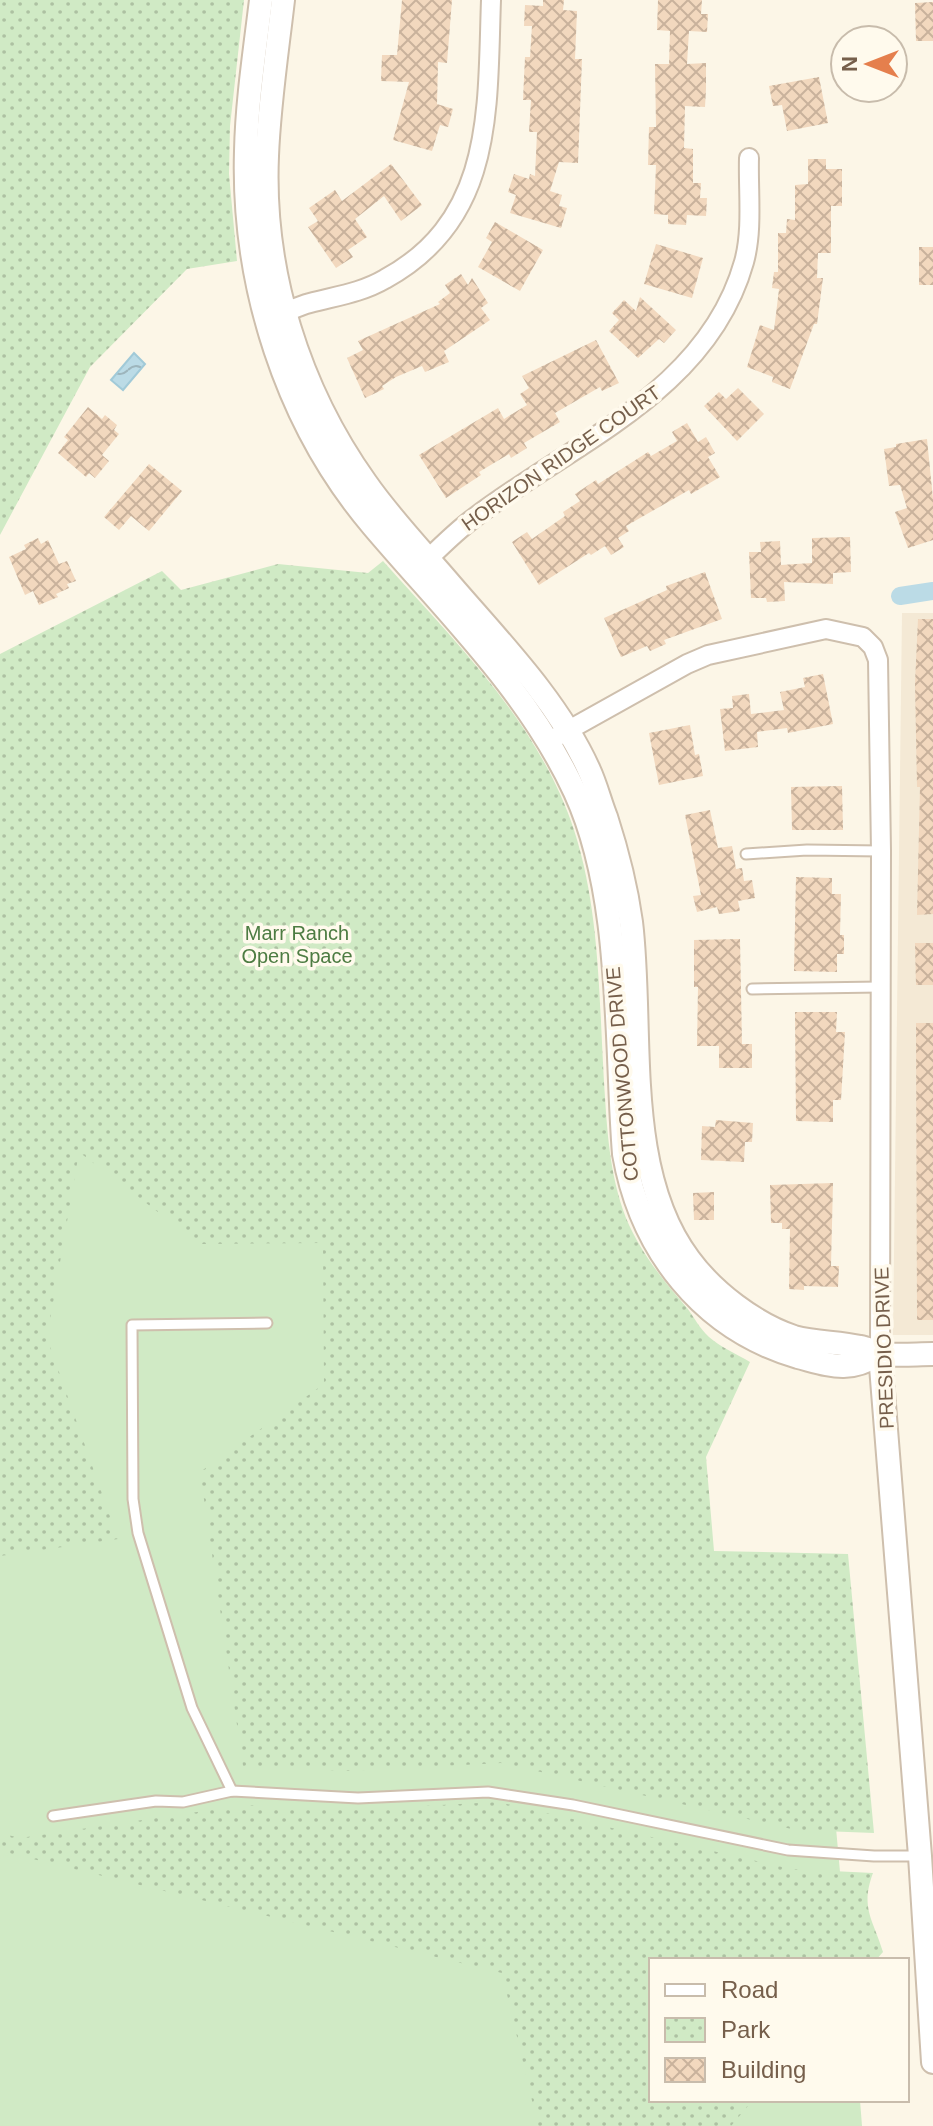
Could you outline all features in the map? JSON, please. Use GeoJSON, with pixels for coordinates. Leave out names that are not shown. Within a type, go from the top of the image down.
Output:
{"type":"FeatureCollection","features":[{"type":"Feature","properties":{"kind":"street","name":"COTTONWOOD DRIVE"},"geometry":{"type":"LineString","coordinates":[[261,0],[247,126],[249,237],[276,316],[334,434],[367,486],[421,566],[528,677],[558,736],[589,770],[624,881],[631,924],[648,1173],[662,1214],[689,1260],[732,1301],[754,1316],[793,1336],[840,1346],[860,1347],[880,1354],[933,1354]]}},
{"type":"Feature","properties":{"kind":"street","name":"COTTONWOOD DRIVE"},"geometry":{"type":"LineString","coordinates":[[276,316],[277,280],[268,220],[266,157],[283,0]]}},
{"type":"Feature","properties":{"kind":"street"},"geometry":{"type":"LineString","coordinates":[[276,316],[308,303],[347,295],[384,280],[418,258],[442,234],[461,206],[475,175],[485,137],[491,0]]}},
{"type":"Feature","properties":{"kind":"street","name":"HORIZON RIDGE COURT"},"geometry":{"type":"LineString","coordinates":[[421,566],[472,519],[630,413],[667,383],[698,349],[724,309],[743,266],[747,239],[749,158]]}},
{"type":"Feature","properties":{"kind":"street","name":"PRESIDIO DRIVE"},"geometry":{"type":"LineString","coordinates":[[558,736],[708,655],[826,629],[863,637],[873,647],[878,660],[881,851],[880,1354],[920,1856],[933,2062]]}},
{"type":"Feature","properties":{"kind":"lane"},"geometry":{"type":"LineString","coordinates":[[746,854],[807,850],[881,851]]}},
{"type":"Feature","properties":{"kind":"lane"},"geometry":{"type":"LineString","coordinates":[[752,989],[880,987]]}},
{"type":"Feature","properties":{"kind":"lane"},"geometry":{"type":"LineString","coordinates":[[232,1791],[192,1708],[138,1533],[133,1499],[132,1325],[267,1323]]}},
{"type":"Feature","properties":{"kind":"lane"},"geometry":{"type":"LineString","coordinates":[[53,1816],[156,1801],[183,1802],[232,1791],[358,1798],[488,1792],[573,1805],[788,1850],[920,1856]]}},
{"type":"Feature","properties":{"kind":"shaded area"},"geometry":{"type":"Polygon","coordinates":[[[902,613],[933,613],[933,1335],[893,1335],[902,613]]]}},
{"type":"Feature","properties":{"kind":"green space"},"geometry":{"type":"Polygon","coordinates":[[[0,0],[244,0],[230,126],[229,174],[237,261],[187,269],[90,367],[0,535],[0,0]]]}},
{"type":"Feature","properties":{"kind":"green space","name":"Marr Ranch Open Space"},"geometry":{"type":"Polygon","coordinates":[[[383,561],[493,686],[540,754],[559,791],[583,860],[594,923],[608,1134],[620,1201],[645,1254],[703,1330],[718,1344],[750,1362],[706,1457],[714,1551],[848,1554],[874,1833],[796,1830],[501,1763],[346,1771],[243,1766],[200,1472],[324,1384],[323,1243],[200,1244],[79,1152],[47,1338],[118,1539],[0,1556],[0,654],[162,571],[181,590],[278,564],[368,573],[383,561]]]}},
{"type":"Feature","properties":{"kind":"green space"},"geometry":{"type":"Polygon","coordinates":[[[0,798],[656,1590],[816,1608],[848,1958],[649,1958],[649,2102],[860,2102],[862,2126],[0,2126],[0,798]]]}},
{"type":"Feature","properties":{"kind":"green space"},"geometry":{"type":"Polygon","coordinates":[[[498,1802],[791,1869],[873,1873],[868,1905],[883,1952],[878,1958],[649,1958],[649,2102],[751,2102],[731,2126],[538,2126],[502,1973],[0,1851],[0,1833],[20,1838],[245,1805],[346,1810],[498,1802]]]}},
{"type":"Feature","properties":{"kind":"water"},"geometry":{"type":"Polygon","coordinates":[[[134,353],[145,364],[123,390],[111,380],[134,353]]]}},
{"type":"Feature","properties":{"kind":"building"},"geometry":{"type":"Polygon","coordinates":[[[402,0],[452,0],[447,63],[438,62],[437,104],[453,109],[448,127],[440,125],[432,151],[393,140],[409,82],[381,81],[382,55],[397,55],[402,0]]]}},
{"type":"Feature","properties":{"kind":"building"},"geometry":{"type":"Polygon","coordinates":[[[543,0],[564,0],[563,10],[577,11],[575,59],[582,59],[578,163],[559,162],[550,191],[562,195],[559,206],[567,208],[561,228],[510,213],[516,195],[508,192],[514,174],[529,179],[530,174],[535,176],[537,132],[529,132],[531,100],[523,100],[525,57],[530,57],[532,26],[524,26],[525,5],[543,6],[543,0]]]}},
{"type":"Feature","properties":{"kind":"building"},"geometry":{"type":"Polygon","coordinates":[[[658,0],[702,0],[701,14],[708,14],[707,32],[689,31],[687,64],[706,63],[706,89],[705,107],[685,106],[684,148],[693,149],[693,183],[701,183],[700,198],[707,198],[706,216],[687,215],[686,225],[668,224],[668,215],[654,214],[656,165],[648,165],[649,127],[656,127],[655,64],[669,64],[670,31],[657,30],[658,0]]]}},
{"type":"Feature","properties":{"kind":"building"},"geometry":{"type":"Polygon","coordinates":[[[933,2],[933,41],[916,41],[915,3],[933,2]]]}},
{"type":"Feature","properties":{"kind":"building"},"geometry":{"type":"Polygon","coordinates":[[[819,77],[828,123],[787,131],[782,105],[773,106],[769,86],[819,77]]]}},
{"type":"Feature","properties":{"kind":"building"},"geometry":{"type":"Polygon","coordinates":[[[808,159],[826,159],[826,169],[842,169],[842,206],[831,206],[831,253],[818,253],[817,278],[823,278],[817,324],[814,324],[790,389],[772,382],[773,377],[747,367],[760,325],[774,330],[779,289],[772,288],[774,272],[778,272],[778,233],[786,233],[787,219],[795,220],[795,185],[808,184],[808,159]]]}},
{"type":"Feature","properties":{"kind":"building"},"geometry":{"type":"Polygon","coordinates":[[[391,164],[422,205],[401,221],[384,196],[355,219],[367,237],[348,250],[353,257],[336,268],[308,227],[318,221],[309,208],[335,190],[342,201],[391,164]]]}},
{"type":"Feature","properties":{"kind":"building"},"geometry":{"type":"Polygon","coordinates":[[[495,222],[543,250],[520,291],[478,267],[492,242],[486,238],[495,222]]]}},
{"type":"Feature","properties":{"kind":"building"},"geometry":{"type":"Polygon","coordinates":[[[656,244],[703,258],[692,298],[644,284],[656,244]]]}},
{"type":"Feature","properties":{"kind":"building"},"geometry":{"type":"Polygon","coordinates":[[[919,247],[933,247],[933,285],[919,285],[919,247]]]}},
{"type":"Feature","properties":{"kind":"building"},"geometry":{"type":"Polygon","coordinates":[[[461,274],[468,285],[472,278],[488,303],[481,308],[490,320],[444,351],[449,362],[425,372],[422,366],[396,377],[382,386],[384,389],[365,398],[347,358],[363,350],[358,341],[440,304],[438,302],[450,293],[445,285],[461,274]]]}},
{"type":"Feature","properties":{"kind":"building"},"geometry":{"type":"Polygon","coordinates":[[[640,297],[676,330],[664,343],[659,339],[638,358],[609,331],[619,320],[612,313],[624,300],[636,311],[640,297]]]}},
{"type":"Feature","properties":{"kind":"building"},"geometry":{"type":"Polygon","coordinates":[[[596,340],[619,383],[602,391],[600,387],[555,413],[560,422],[524,443],[527,448],[511,458],[509,454],[479,472],[481,475],[446,498],[419,455],[498,408],[504,419],[527,405],[520,394],[529,388],[522,376],[596,340]]]}},
{"type":"Feature","properties":{"kind":"building"},"geometry":{"type":"Polygon","coordinates":[[[738,388],[764,414],[737,441],[704,406],[719,392],[726,399],[738,388]]]}},
{"type":"Feature","properties":{"kind":"building"},"geometry":{"type":"Polygon","coordinates":[[[88,407],[102,419],[105,415],[117,425],[114,430],[119,434],[102,455],[109,461],[95,478],[89,473],[86,477],[58,453],[68,440],[64,437],[88,407]]]}},
{"type":"Feature","properties":{"kind":"building"},"geometry":{"type":"Polygon","coordinates":[[[687,423],[698,442],[706,437],[715,453],[708,457],[720,477],[691,494],[689,490],[626,526],[629,531],[618,538],[624,547],[611,555],[605,546],[539,585],[512,542],[527,532],[532,539],[565,516],[563,512],[580,501],[575,494],[596,480],[598,484],[648,452],[651,456],[677,441],[672,432],[687,423]]]}},
{"type":"Feature","properties":{"kind":"building"},"geometry":{"type":"Polygon","coordinates":[[[927,439],[933,499],[933,540],[908,548],[895,512],[907,508],[900,485],[889,486],[884,449],[927,439]]]}},
{"type":"Feature","properties":{"kind":"building"},"geometry":{"type":"Polygon","coordinates":[[[149,464],[182,491],[149,531],[131,516],[119,530],[104,517],[149,464]]]}},
{"type":"Feature","properties":{"kind":"building"},"geometry":{"type":"Polygon","coordinates":[[[850,537],[851,572],[833,573],[833,584],[784,582],[785,601],[767,602],[766,598],[751,598],[749,552],[761,552],[760,542],[780,541],[781,565],[812,563],[812,538],[850,537]]]}},
{"type":"Feature","properties":{"kind":"building"},"geometry":{"type":"Polygon","coordinates":[[[38,538],[41,544],[48,540],[59,564],[67,561],[76,581],[67,584],[69,588],[56,594],[58,597],[39,605],[33,591],[25,595],[9,557],[26,549],[24,545],[38,538]]]}},
{"type":"Feature","properties":{"kind":"building"},"geometry":{"type":"Polygon","coordinates":[[[705,572],[722,619],[664,640],[666,644],[650,651],[647,646],[621,657],[604,618],[667,590],[666,586],[705,572]]]}},
{"type":"Feature","properties":{"kind":"building"},"geometry":{"type":"Polygon","coordinates":[[[918,619],[933,619],[933,914],[917,915],[920,787],[917,787],[915,683],[918,619]]]}},
{"type":"Feature","properties":{"kind":"building"},"geometry":{"type":"Polygon","coordinates":[[[823,674],[833,724],[788,733],[787,728],[757,732],[758,747],[725,751],[720,709],[733,708],[732,696],[749,694],[751,714],[784,710],[780,692],[805,687],[803,678],[823,674]]]}},
{"type":"Feature","properties":{"kind":"building"},"geometry":{"type":"Polygon","coordinates":[[[690,725],[695,755],[699,754],[703,776],[659,785],[649,733],[690,725]]]}},
{"type":"Feature","properties":{"kind":"building"},"geometry":{"type":"Polygon","coordinates":[[[842,786],[843,830],[792,830],[791,787],[842,786]]]}},
{"type":"Feature","properties":{"kind":"building"},"geometry":{"type":"Polygon","coordinates":[[[710,810],[718,848],[732,846],[736,869],[742,868],[744,881],[752,880],[755,898],[738,901],[740,911],[719,914],[717,907],[697,912],[693,896],[701,895],[685,815],[710,810]]]}},
{"type":"Feature","properties":{"kind":"building"},"geometry":{"type":"Polygon","coordinates":[[[796,877],[832,878],[832,894],[841,894],[840,935],[844,935],[844,954],[837,954],[837,972],[794,971],[796,877]]]}},
{"type":"Feature","properties":{"kind":"building"},"geometry":{"type":"Polygon","coordinates":[[[740,939],[742,1044],[752,1044],[752,1068],[719,1068],[719,1046],[697,1046],[698,987],[694,987],[694,940],[740,939]]]}},
{"type":"Feature","properties":{"kind":"building"},"geometry":{"type":"Polygon","coordinates":[[[915,943],[933,943],[933,985],[916,985],[915,943]]]}},
{"type":"Feature","properties":{"kind":"building"},"geometry":{"type":"Polygon","coordinates":[[[795,1012],[837,1012],[836,1032],[845,1032],[841,1100],[833,1100],[833,1122],[796,1121],[795,1012]]]}},
{"type":"Feature","properties":{"kind":"building"},"geometry":{"type":"Polygon","coordinates":[[[916,1023],[933,1023],[933,1320],[917,1320],[916,1023]]]}},
{"type":"Feature","properties":{"kind":"building"},"geometry":{"type":"Polygon","coordinates":[[[716,1120],[753,1123],[752,1142],[745,1142],[744,1162],[701,1160],[702,1126],[715,1127],[716,1120]]]}},
{"type":"Feature","properties":{"kind":"building"},"geometry":{"type":"Polygon","coordinates":[[[833,1183],[831,1266],[839,1266],[838,1287],[789,1289],[790,1229],[782,1229],[782,1223],[771,1223],[770,1185],[833,1183]]]}},
{"type":"Feature","properties":{"kind":"building"},"geometry":{"type":"Polygon","coordinates":[[[714,1192],[714,1220],[694,1220],[693,1193],[714,1192]]]}},
{"type":"Feature","properties":{"kind":"waterway"},"geometry":{"type":"LineString","coordinates":[[900,596],[933,591]]}}]}
